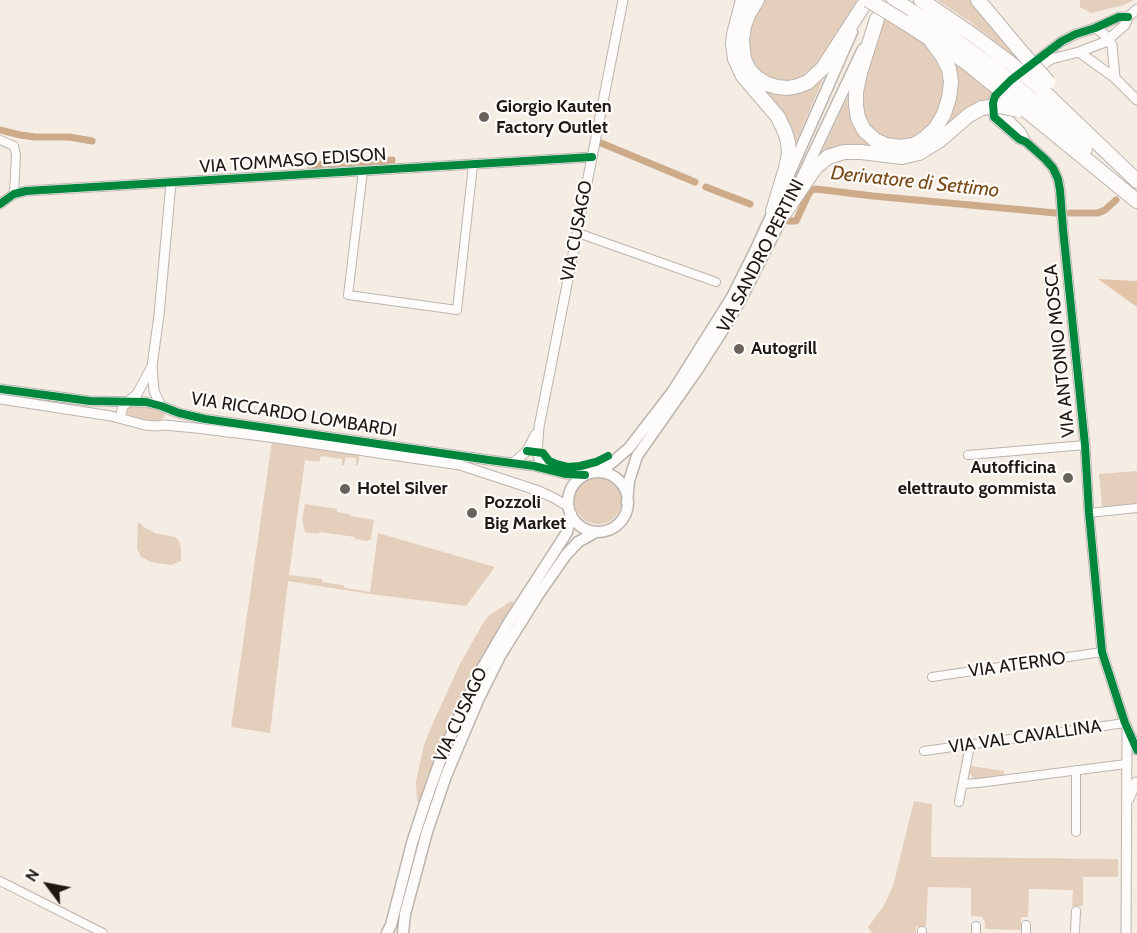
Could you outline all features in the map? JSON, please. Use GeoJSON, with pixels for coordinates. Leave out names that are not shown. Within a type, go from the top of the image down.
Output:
{"type":"FeatureCollection","features":[{"type":"Feature","properties":{"kind":"highway"},"geometry":{"type":"LineString","coordinates":[[743,0],[734,34],[735,59],[743,76],[778,117],[788,142],[789,153],[779,212]]}},
{"type":"Feature","properties":{"kind":"highway"},"geometry":{"type":"LineString","coordinates":[[758,0],[744,26],[743,52],[750,71],[767,84],[788,88],[808,82],[823,68],[865,2],[906,15],[965,46],[1118,162],[1137,181]]}},
{"type":"Feature","properties":{"kind":"highway"},"geometry":{"type":"LineString","coordinates":[[877,19],[856,92],[858,118],[864,130],[875,140],[899,147],[914,145],[935,129],[944,114],[951,82],[949,69],[943,57],[894,0]]}},
{"type":"Feature","properties":{"kind":"highway"},"geometry":{"type":"LineString","coordinates":[[921,0],[970,33],[999,71],[1032,97],[1137,200]]}},
{"type":"Feature","properties":{"kind":"highway"},"geometry":{"type":"LineString","coordinates":[[978,0],[1019,49],[1039,122],[1137,200]]}},
{"type":"Feature","properties":{"kind":"highway"},"geometry":{"type":"LineString","coordinates":[[929,38],[967,63],[999,71]]}},
{"type":"Feature","properties":{"kind":"highway"},"geometry":{"type":"LineString","coordinates":[[779,212],[815,168],[828,157],[844,152],[902,157],[919,153],[940,140],[969,115],[982,108],[1032,97]]}},
{"type":"Feature","properties":{"kind":"main road","name":"VIA SANDRO PERTINI"},"geometry":{"type":"LineString","coordinates":[[588,474],[608,466],[629,448],[673,391],[732,297],[779,212],[885,0]]}},
{"type":"Feature","properties":{"kind":"main road","name":"VIA SANDRO PERTINI"},"geometry":{"type":"LineString","coordinates":[[627,503],[629,481],[637,456],[696,372],[741,301],[865,2]]}},
{"type":"Feature","properties":{"kind":"main road"},"geometry":{"type":"LineString","coordinates":[[603,473],[618,480],[625,489],[627,503],[625,514],[616,526],[606,531],[596,532],[581,527],[576,522],[570,511],[569,494],[576,482],[588,474],[603,473]]}},
{"type":"Feature","properties":{"kind":"main road","name":"VIA CUSAGO"},"geometry":{"type":"LineString","coordinates":[[387,933],[421,815],[435,773],[456,724],[480,672],[508,622],[567,532],[570,511]]}},
{"type":"Feature","properties":{"kind":"main road","name":"VIA CUSAGO"},"geometry":{"type":"LineString","coordinates":[[403,933],[405,914],[427,832],[446,776],[479,698],[500,656],[566,555],[578,542],[596,532]]}},
{"type":"Feature","properties":{"kind":"street","name":"VIA CUSAGO"},"geometry":{"type":"LineString","coordinates":[[546,469],[541,464],[537,453],[539,428],[623,0]]}},
{"type":"Feature","properties":{"kind":"street"},"geometry":{"type":"LineString","coordinates":[[1079,52],[1109,39],[1125,25],[1128,17],[1137,9]]}},
{"type":"Feature","properties":{"kind":"street"},"geometry":{"type":"LineString","coordinates":[[1128,17],[1119,17],[1076,34],[1079,52],[1115,78],[1137,100]]}},
{"type":"Feature","properties":{"kind":"street"},"geometry":{"type":"LineString","coordinates":[[1095,28],[1104,34],[1112,45],[1115,78]]}},
{"type":"Feature","properties":{"kind":"street","name":"VIA ANTONIO MOSCA"},"geometry":{"type":"LineString","coordinates":[[1076,34],[1062,41],[1031,64],[995,96],[994,117],[1045,159],[1058,178],[1085,445],[1102,652],[1126,726],[1137,750]]}},
{"type":"Feature","properties":{"kind":"street","name":"VIA ANTONIO MOSCA"},"geometry":{"type":"LineString","coordinates":[[1026,142],[1022,132],[1004,115],[1000,107],[1001,100],[1052,58],[1079,52]]}},
{"type":"Feature","properties":{"kind":"street"},"geometry":{"type":"LineString","coordinates":[[0,140],[14,146],[16,155],[14,194]]}},
{"type":"Feature","properties":{"kind":"street","name":"VIA TOMMASO EDISON"},"geometry":{"type":"LineString","coordinates":[[0,204],[14,194],[26,191],[592,157]]}},
{"type":"Feature","properties":{"kind":"street"},"geometry":{"type":"LineString","coordinates":[[363,171],[348,295],[457,310],[473,165]]}},
{"type":"Feature","properties":{"kind":"street","name":"VIA RICCARDO LOMBARDI"},"geometry":{"type":"LineString","coordinates":[[164,425],[170,416],[154,391],[152,366],[171,183]]}},
{"type":"Feature","properties":{"kind":"street"},"geometry":{"type":"LineString","coordinates":[[578,233],[716,282]]}},
{"type":"Feature","properties":{"kind":"street","name":"VIA RICCARDO LOMBARDI"},"geometry":{"type":"LineString","coordinates":[[120,418],[126,402],[137,394],[152,366]]}},
{"type":"Feature","properties":{"kind":"street","name":"VIA RICCARDO LOMBARDI"},"geometry":{"type":"LineString","coordinates":[[0,389],[90,401],[138,402],[205,419],[546,469],[566,474],[588,474]]}},
{"type":"Feature","properties":{"kind":"street","name":"VIA RICCARDO LOMBARDI"},"geometry":{"type":"LineString","coordinates":[[0,399],[120,418],[146,425],[269,437],[426,459],[470,468],[514,483],[547,495],[570,511]]}},
{"type":"Feature","properties":{"kind":"street","name":"VIA CUSAGO"},"geometry":{"type":"LineString","coordinates":[[513,464],[527,451],[539,428]]}},
{"type":"Feature","properties":{"kind":"street"},"geometry":{"type":"LineString","coordinates":[[968,455],[1085,445]]}},
{"type":"Feature","properties":{"kind":"street"},"geometry":{"type":"LineString","coordinates":[[1089,513],[1137,508]]}},
{"type":"Feature","properties":{"kind":"street","name":"VIA ATERNO"},"geometry":{"type":"LineString","coordinates":[[932,677],[1102,652]]}},
{"type":"Feature","properties":{"kind":"street"},"geometry":{"type":"LineString","coordinates":[[1126,726],[1126,933]]}},
{"type":"Feature","properties":{"kind":"street","name":"VIA VAL CAVALLINA"},"geometry":{"type":"LineString","coordinates":[[924,751],[1126,726]]}},
{"type":"Feature","properties":{"kind":"street"},"geometry":{"type":"LineString","coordinates":[[959,802],[970,745]]}},
{"type":"Feature","properties":{"kind":"street"},"geometry":{"type":"LineString","coordinates":[[963,784],[1076,770],[1126,769]]}},
{"type":"Feature","properties":{"kind":"street"},"geometry":{"type":"LineString","coordinates":[[1126,769],[1131,780],[1137,782],[1131,792],[1127,810]]}},
{"type":"Feature","properties":{"kind":"street"},"geometry":{"type":"LineString","coordinates":[[1076,770],[1076,832]]}},
{"type":"Feature","properties":{"kind":"street"},"geometry":{"type":"LineString","coordinates":[[0,881],[103,933]]}},
{"type":"Feature","properties":{"kind":"street"},"geometry":{"type":"LineString","coordinates":[[1075,933],[1076,911]]}},
{"type":"Feature","properties":{"kind":"shaded area"},"geometry":{"type":"Polygon","coordinates":[[[761,0],[857,1],[833,45],[812,74],[791,85],[759,76],[745,49],[752,15],[761,0]]]}},
{"type":"Feature","properties":{"kind":"shaded area"},"geometry":{"type":"Polygon","coordinates":[[[937,0],[970,0],[1016,52],[1013,55],[937,0]]]}},
{"type":"Feature","properties":{"kind":"shaded area"},"geometry":{"type":"Polygon","coordinates":[[[1080,0],[1134,0],[1124,5],[1091,13],[1080,7],[1080,0]]]}},
{"type":"Feature","properties":{"kind":"shaded area"},"geometry":{"type":"Polygon","coordinates":[[[884,17],[928,44],[946,71],[942,108],[925,134],[903,143],[877,137],[861,114],[861,79],[884,17]]]}},
{"type":"Feature","properties":{"kind":"shaded area"},"geometry":{"type":"Polygon","coordinates":[[[738,47],[770,90],[826,72],[791,154],[750,80],[738,47]]]}},
{"type":"Feature","properties":{"kind":"shaded area"},"geometry":{"type":"Polygon","coordinates":[[[948,56],[995,91],[990,103],[973,107],[934,138],[914,150],[901,153],[847,147],[820,156],[852,88],[853,114],[862,133],[876,144],[893,150],[904,150],[921,145],[928,140],[943,122],[952,100],[954,79],[948,56]]]}},
{"type":"Feature","properties":{"kind":"shaded area"},"geometry":{"type":"Polygon","coordinates":[[[1098,279],[1137,281],[1137,307],[1098,279]]]}},
{"type":"Feature","properties":{"kind":"shaded area"},"geometry":{"type":"Polygon","coordinates":[[[128,407],[161,410],[165,416],[161,420],[154,421],[127,414],[128,407]]]}},
{"type":"Feature","properties":{"kind":"shaded area"},"geometry":{"type":"Polygon","coordinates":[[[272,441],[359,457],[358,465],[356,465],[356,458],[346,457],[344,465],[342,465],[342,459],[321,456],[319,462],[305,460],[289,575],[322,579],[322,582],[370,592],[378,533],[495,567],[466,606],[288,581],[270,733],[231,727],[272,441]]]}},
{"type":"Feature","properties":{"kind":"shaded area"},"geometry":{"type":"Polygon","coordinates":[[[1137,471],[1137,503],[1102,507],[1099,474],[1137,471]]]}},
{"type":"Feature","properties":{"kind":"shaded area"},"geometry":{"type":"Polygon","coordinates":[[[598,476],[615,483],[622,500],[615,517],[598,524],[581,517],[574,500],[581,483],[598,476]]]}},
{"type":"Feature","properties":{"kind":"shaded area"},"geometry":{"type":"Polygon","coordinates":[[[305,504],[337,509],[337,512],[350,516],[374,520],[371,539],[367,541],[355,539],[355,537],[305,532],[302,519],[305,504]]]}},
{"type":"Feature","properties":{"kind":"shaded area"},"geometry":{"type":"Polygon","coordinates":[[[138,522],[155,533],[175,537],[181,548],[181,561],[171,565],[151,562],[141,557],[137,549],[138,522]]]}},
{"type":"Feature","properties":{"kind":"shaded area"},"geometry":{"type":"Polygon","coordinates":[[[511,601],[513,604],[480,661],[451,722],[418,802],[416,781],[424,745],[460,664],[483,623],[490,615],[511,601]]]}},
{"type":"Feature","properties":{"kind":"shaded area"},"geometry":{"type":"Polygon","coordinates":[[[971,766],[1004,771],[1004,775],[974,779],[970,774],[971,766]]]}},
{"type":"Feature","properties":{"kind":"shaded area"},"geometry":{"type":"Polygon","coordinates":[[[914,801],[932,804],[931,857],[1118,859],[1118,877],[1083,877],[1083,906],[1072,906],[1073,890],[1029,889],[1028,917],[1021,917],[1021,930],[985,929],[982,917],[971,916],[971,888],[928,887],[926,926],[916,927],[916,933],[872,933],[868,927],[883,907],[893,886],[914,801]]]}},
{"type":"Feature","properties":{"kind":"waterway","name":"Derivatore di Settimo"},"geometry":{"type":"LineString","coordinates":[[0,130],[35,137],[69,137],[92,141]]}},
{"type":"Feature","properties":{"kind":"waterway","name":"Derivatore di Settimo"},"geometry":{"type":"LineString","coordinates":[[601,143],[695,182]]}},
{"type":"Feature","properties":{"kind":"waterway","name":"Derivatore di Settimo"},"geometry":{"type":"LineString","coordinates":[[310,165],[392,160]]}},
{"type":"Feature","properties":{"kind":"waterway","name":"Derivatore di Settimo"},"geometry":{"type":"LineString","coordinates":[[706,187],[750,204]]}},
{"type":"Feature","properties":{"kind":"waterway","name":"Derivatore di Settimo"},"geometry":{"type":"LineString","coordinates":[[789,221],[796,221],[809,193],[816,189],[1056,213]]}},
{"type":"Feature","properties":{"kind":"waterway","name":"Derivatore di Settimo"},"geometry":{"type":"LineString","coordinates":[[1070,213],[1098,213],[1116,200]]}},
{"type":"Feature","properties":{"kind":"cycle path"},"geometry":{"type":"LineString","coordinates":[[1128,17],[1119,17],[1062,41],[1011,80],[995,96],[993,103],[994,117],[1045,159],[1053,168],[1058,179],[1085,445],[1102,652],[1125,723],[1137,750]]}},
{"type":"Feature","properties":{"kind":"cycle path"},"geometry":{"type":"LineString","coordinates":[[0,204],[14,194],[26,191],[592,157]]}},
{"type":"Feature","properties":{"kind":"cycle path"},"geometry":{"type":"LineString","coordinates":[[0,389],[90,401],[146,402],[205,419],[585,475]]}},
{"type":"Feature","properties":{"kind":"cycle path"},"geometry":{"type":"LineString","coordinates":[[527,451],[543,453],[549,461],[568,467],[596,462],[608,456]]}},
{"type":"Feature","properties":{"kind":"place","name":"Giorgio Kauten Factory Outlet"},"geometry":{"type":"Point","coordinates":[484,117]}},
{"type":"Feature","properties":{"kind":"place","name":"Autogrill"},"geometry":{"type":"Point","coordinates":[739,349]}},
{"type":"Feature","properties":{"kind":"place","name":"Autofficina elettrauto gommista"},"geometry":{"type":"Point","coordinates":[1068,478]}},
{"type":"Feature","properties":{"kind":"place","name":"Hotel Silver"},"geometry":{"type":"Point","coordinates":[345,489]}},
{"type":"Feature","properties":{"kind":"place","name":"Pozzoli Big Market"},"geometry":{"type":"Point","coordinates":[472,513]}}]}
